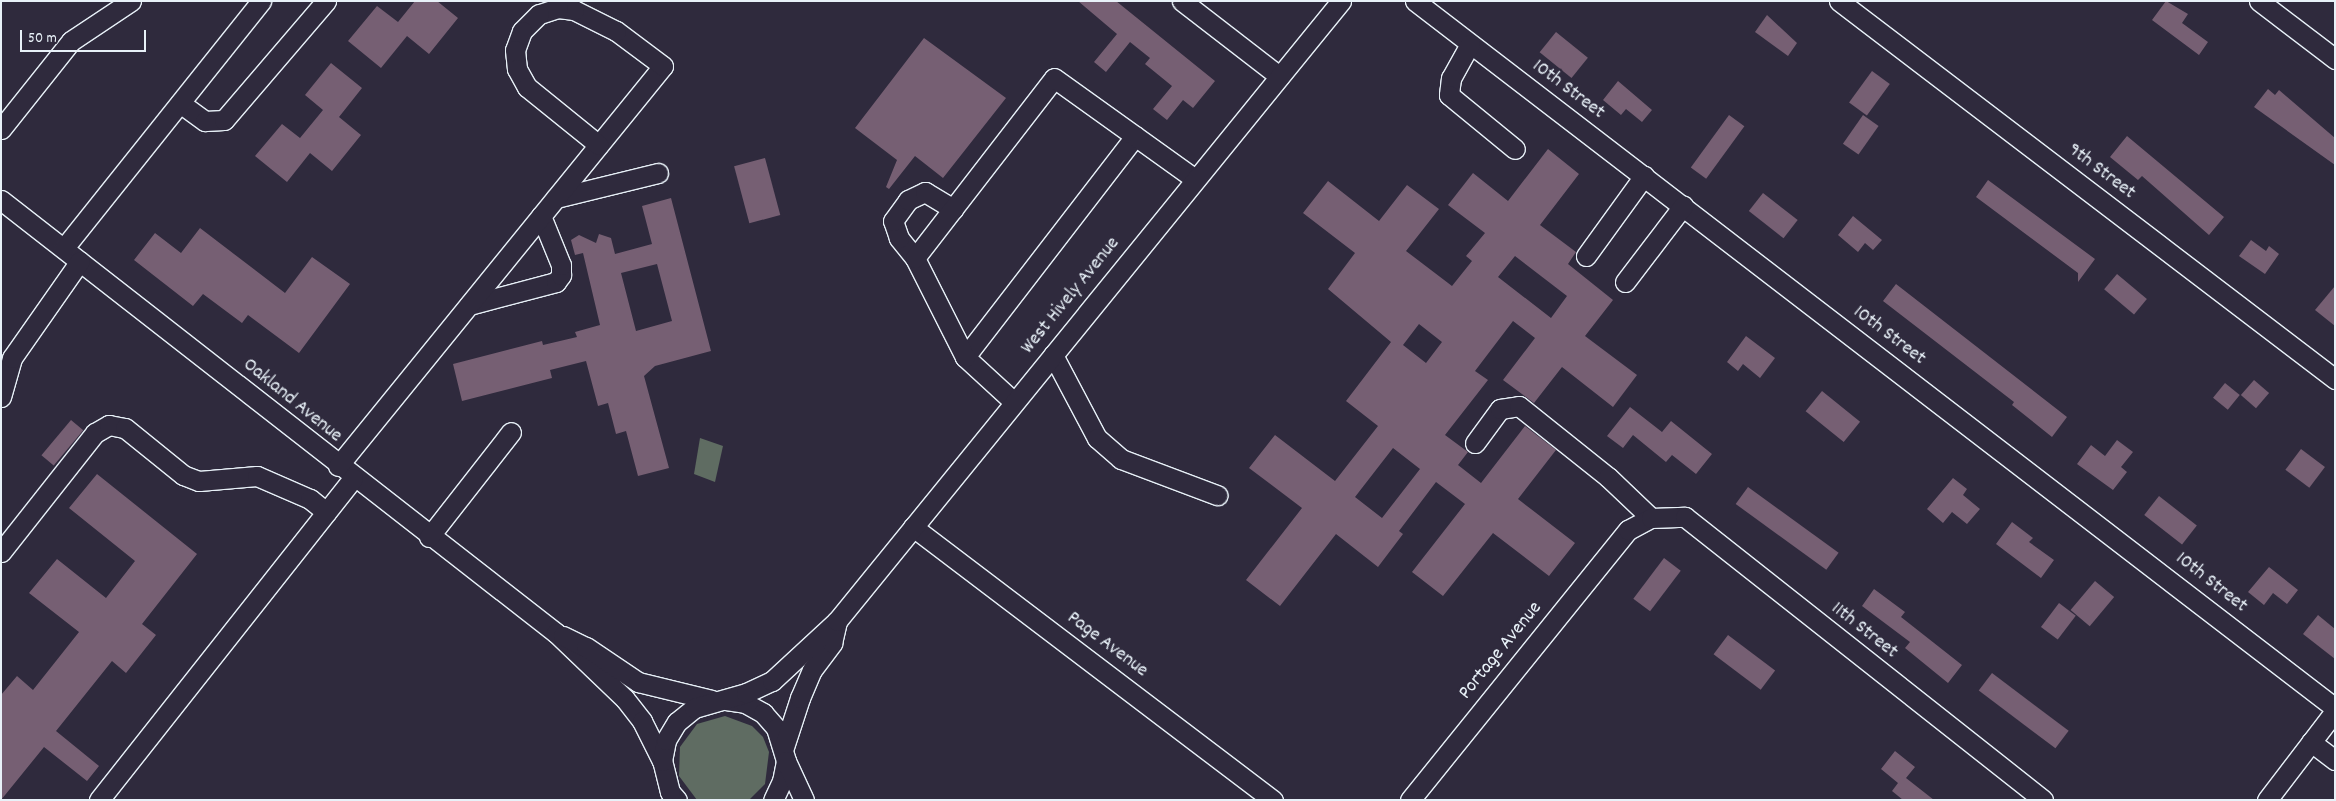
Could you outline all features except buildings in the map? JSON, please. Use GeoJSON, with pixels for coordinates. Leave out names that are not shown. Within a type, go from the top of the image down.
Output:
{"type":"FeatureCollection","features":[{"type":"Feature","properties":{"kind":"street"},"geometry":{"type":"LineString","coordinates":[[1,129],[71,41],[131,1]]}},
{"type":"Feature","properties":{"kind":"street"},"geometry":{"type":"LineString","coordinates":[[64,248],[262,1]]}},
{"type":"Feature","properties":{"kind":"street"},"geometry":{"type":"LineString","coordinates":[[180,103],[205,121],[224,120],[326,1]]}},
{"type":"Feature","properties":{"kind":"street"},"geometry":{"type":"LineString","coordinates":[[1182,1],[1279,76]]}},
{"type":"Feature","properties":{"kind":"street","name":"West Hively Avenue"},"geometry":{"type":"LineString","coordinates":[[838,620],[1340,1]]}},
{"type":"Feature","properties":{"kind":"street","name":"10th Street"},"geometry":{"type":"LineString","coordinates":[[1415,1],[2335,710]]}},
{"type":"Feature","properties":{"kind":"street","name":"9th Street"},"geometry":{"type":"LineString","coordinates":[[1839,1],[2335,379]]}},
{"type":"Feature","properties":{"kind":"street"},"geometry":{"type":"LineString","coordinates":[[2259,1],[2335,59]]}},
{"type":"Feature","properties":{"kind":"street"},"geometry":{"type":"LineString","coordinates":[[338,466],[556,198],[599,145],[663,66],[616,31],[574,10],[558,8],[539,14],[522,31],[516,50],[517,69],[527,87],[599,145]]}},
{"type":"Feature","properties":{"kind":"street"},"geometry":{"type":"LineString","coordinates":[[1470,44],[1450,78],[1449,94],[1515,150]]}},
{"type":"Feature","properties":{"kind":"street"},"geometry":{"type":"LineString","coordinates":[[915,258],[1054,78],[1195,179]]}},
{"type":"Feature","properties":{"kind":"street"},"geometry":{"type":"LineString","coordinates":[[965,357],[1136,136]]}},
{"type":"Feature","properties":{"kind":"street"},"geometry":{"type":"LineString","coordinates":[[556,198],[658,173]]}},
{"type":"Feature","properties":{"kind":"street"},"geometry":{"type":"LineString","coordinates":[[1586,256],[1644,176]]}},
{"type":"Feature","properties":{"kind":"street"},"geometry":{"type":"LineString","coordinates":[[953,209],[925,192],[908,200],[893,222],[898,238],[915,258],[965,357],[1014,402]]}},
{"type":"Feature","properties":{"kind":"street","name":"Oakland Avenue"},"geometry":{"type":"LineString","coordinates":[[1,200],[353,478],[556,633],[625,699],[642,720],[676,800]]}},
{"type":"Feature","properties":{"kind":"street"},"geometry":{"type":"LineString","coordinates":[[1625,282],[1682,206]]}},
{"type":"Feature","properties":{"kind":"street"},"geometry":{"type":"LineString","coordinates":[[469,305],[556,282],[562,275],[561,265],[541,216]]}},
{"type":"Feature","properties":{"kind":"street"},"geometry":{"type":"LineString","coordinates":[[1,397],[12,358],[80,261]]}},
{"type":"Feature","properties":{"kind":"street"},"geometry":{"type":"LineString","coordinates":[[1053,355],[1097,438],[1121,459],[1217,495]]}},
{"type":"Feature","properties":{"kind":"street"},"geometry":{"type":"LineString","coordinates":[[1475,443],[1500,409],[1519,406],[1608,477],[1651,518]]}},
{"type":"Feature","properties":{"kind":"street"},"geometry":{"type":"LineString","coordinates":[[1,552],[95,433],[108,425],[125,428],[183,474],[199,481],[258,476],[310,499],[326,512]]}},
{"type":"Feature","properties":{"kind":"street"},"geometry":{"type":"LineString","coordinates":[[429,537],[511,432]]}},
{"type":"Feature","properties":{"kind":"street"},"geometry":{"type":"LineString","coordinates":[[99,800],[353,478]]}},
{"type":"Feature","properties":{"kind":"street","name":"11th Street"},"geometry":{"type":"LineString","coordinates":[[1651,518],[1684,517],[2043,800]]}},
{"type":"Feature","properties":{"kind":"street","name":"Portage Avenue"},"geometry":{"type":"LineString","coordinates":[[1410,800],[1628,530],[1651,518]]}},
{"type":"Feature","properties":{"kind":"street","name":"Page Avenue"},"geometry":{"type":"LineString","coordinates":[[913,527],[1273,800]]}},
{"type":"Feature","properties":{"kind":"street"},"geometry":{"type":"LineString","coordinates":[[657,800],[666,740],[677,722],[694,708],[772,681],[838,620]]}},
{"type":"Feature","properties":{"kind":"street"},"geometry":{"type":"LineString","coordinates":[[773,800],[782,781],[785,754],[800,698],[812,670],[832,642],[838,620]]}},
{"type":"Feature","properties":{"kind":"street","name":"Oakland Avenue"},"geometry":{"type":"LineString","coordinates":[[556,633],[586,647],[638,682],[719,700],[745,703],[763,713],[776,728],[785,754]]}},
{"type":"Feature","properties":{"kind":"street"},"geometry":{"type":"LineString","coordinates":[[2267,800],[2335,710]]}},
{"type":"Feature","properties":{"kind":"street"},"geometry":{"type":"LineString","coordinates":[[2311,742],[2335,760]]}},
{"type":"Feature","properties":{"kind":"street"},"geometry":{"type":"LineString","coordinates":[[785,754],[804,800]]}},
{"type":"Feature","properties":{"kind":"green space"},"geometry":{"type":"Polygon","coordinates":[[[700,438],[723,446],[715,482],[694,474],[700,438]]]}},
{"type":"Feature","properties":{"kind":"green space"},"geometry":{"type":"Polygon","coordinates":[[[725,716],[752,726],[763,737],[769,752],[765,784],[749,800],[697,800],[679,776],[680,747],[697,724],[725,716]]]}}]}
